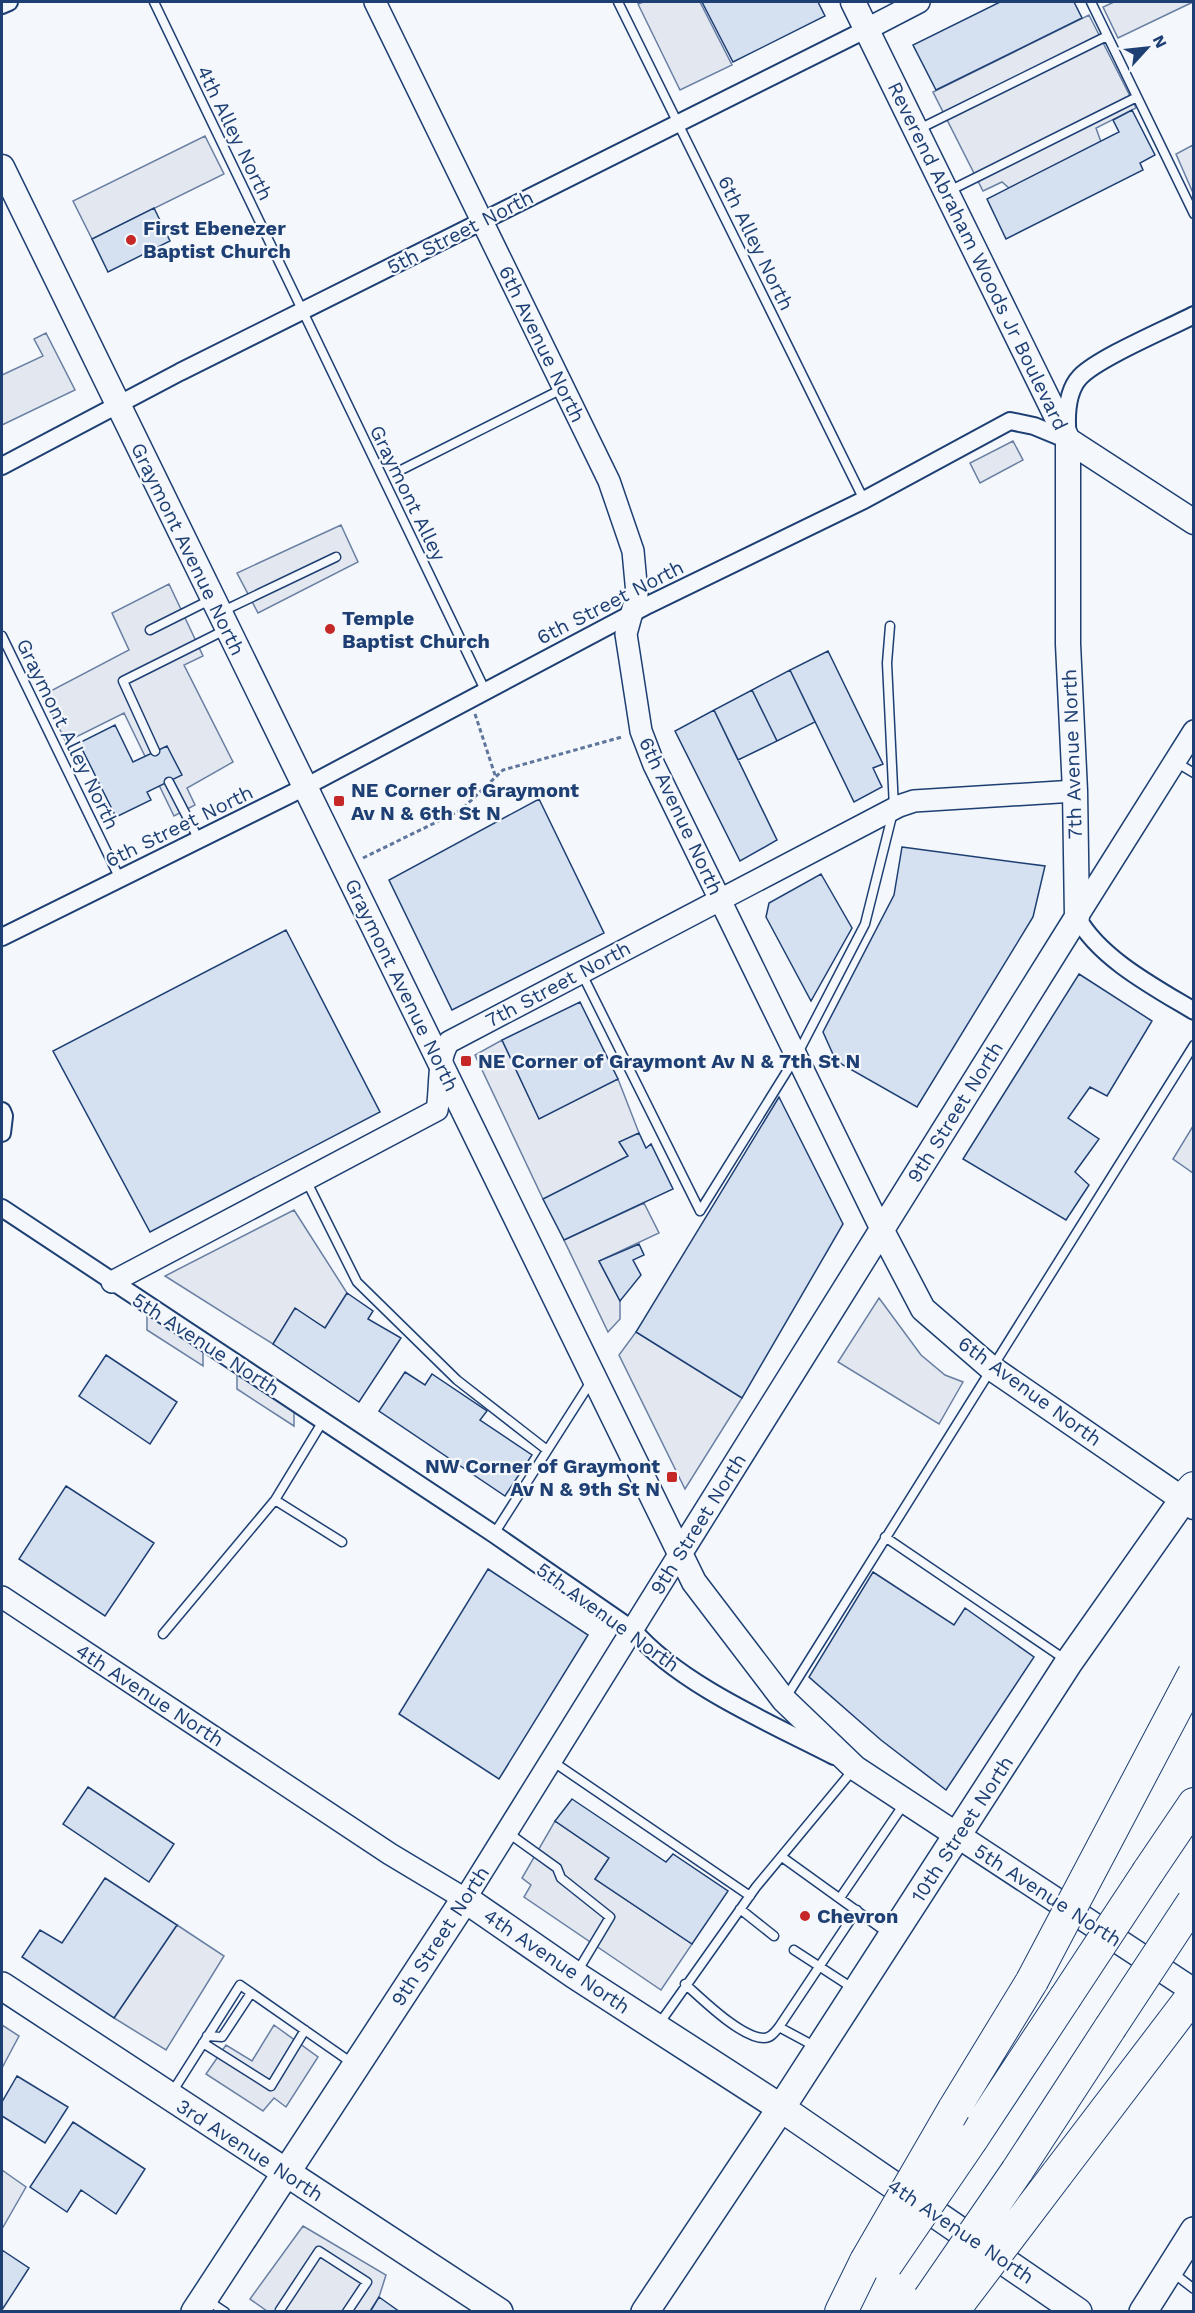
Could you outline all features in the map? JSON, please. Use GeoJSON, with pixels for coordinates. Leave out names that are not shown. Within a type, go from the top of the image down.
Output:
{"type":"FeatureCollection","features":[{"type":"Feature","properties":{"kind":"highway"},"geometry":{"type":"LineString","coordinates":[[854,2312],[874,2266],[954,2109],[1032,1981],[1194,1674]]}},
{"type":"Feature","properties":{"kind":"highway"},"geometry":{"type":"LineString","coordinates":[[841,2312],[972,2139],[1194,1804]]}},
{"type":"Feature","properties":{"kind":"highway"},"geometry":{"type":"LineString","coordinates":[[939,2308],[1017,2170],[1193,1902]]}},
{"type":"Feature","properties":{"kind":"highway"},"geometry":{"type":"LineString","coordinates":[[939,2308],[1058,2174],[1194,1992]]}},
{"type":"Feature","properties":{"kind":"main road","name":"Reverend Abraham Woods Jr Boulevard"},"geometry":{"type":"LineString","coordinates":[[853,2],[1068,440],[1194,522]]}},
{"type":"Feature","properties":{"kind":"main road","name":"Graymont Avenue North"},"geometry":{"type":"LineString","coordinates":[[2,167],[694,1582],[784,1700],[855,1768]]}},
{"type":"Feature","properties":{"kind":"main road","name":"7th Avenue North"},"geometry":{"type":"LineString","coordinates":[[1068,440],[1068,644],[1075,791],[1077,917]]}},
{"type":"Feature","properties":{"kind":"main road","name":"9th Street North"},"geometry":{"type":"LineString","coordinates":[[680,1553],[1077,917]]}},
{"type":"Feature","properties":{"kind":"main road","name":"6th Avenue North"},"geometry":{"type":"LineString","coordinates":[[881,1229],[923,1309],[990,1367],[1190,1498]]}},
{"type":"Feature","properties":{"kind":"main road","name":"10th Street North"},"geometry":{"type":"LineString","coordinates":[[645,2312],[781,2109],[1069,1662],[1190,1498]]}},
{"type":"Feature","properties":{"kind":"main road","name":"5th Avenue North"},"geometry":{"type":"LineString","coordinates":[[855,1768],[1194,1992]]}},
{"type":"Feature","properties":{"kind":"main road","name":"9th Street North"},"geometry":{"type":"LineString","coordinates":[[208,2307],[286,2173],[465,1899]]}},
{"type":"Feature","properties":{"kind":"main road","name":"4th Avenue North"},"geometry":{"type":"LineString","coordinates":[[465,1899],[575,1975],[781,2109],[1078,2312]]}},
{"type":"Feature","properties":{"kind":"main road","name":"3rd Avenue North"},"geometry":{"type":"LineString","coordinates":[[6,1993],[499,2312]]}},
{"type":"Feature","properties":{"kind":"main road"},"geometry":{"type":"LineString","coordinates":[[1143,2312],[1194,2230]]}},
{"type":"Feature","properties":{"kind":"street"},"geometry":{"type":"LineString","coordinates":[[2,5],[9,2]]}},
{"type":"Feature","properties":{"kind":"street","name":"6th Avenue North"},"geometry":{"type":"LineString","coordinates":[[375,2],[609,481],[633,551],[638,594],[626,634],[641,731],[654,765],[881,1229]]}},
{"type":"Feature","properties":{"kind":"street","name":"5th Street North"},"geometry":{"type":"LineString","coordinates":[[2,466],[302,311],[482,220],[679,125],[919,2]]}},
{"type":"Feature","properties":{"kind":"street"},"geometry":{"type":"LineString","coordinates":[[1068,440],[1067,413],[1079,378],[1102,362],[1194,315]]}},
{"type":"Feature","properties":{"kind":"street","name":"6th Street North"},"geometry":{"type":"LineString","coordinates":[[2,937],[305,787],[485,690],[632,614],[864,500],[1010,421],[1034,426],[1068,440]]}},
{"type":"Feature","properties":{"kind":"street","name":"9th Street North"},"geometry":{"type":"LineString","coordinates":[[1077,917],[1194,731]]}},
{"type":"Feature","properties":{"kind":"street","name":"7th Street North"},"geometry":{"type":"LineString","coordinates":[[112,1282],[437,1110],[441,1090],[442,1054],[449,1042],[894,808],[914,801],[1075,791]]}},
{"type":"Feature","properties":{"kind":"street"},"geometry":{"type":"LineString","coordinates":[[1077,917],[1086,933],[1100,949],[1194,1011]]}},
{"type":"Feature","properties":{"kind":"street","name":"5th Avenue North"},"geometry":{"type":"LineString","coordinates":[[2,1208],[494,1534],[633,1630],[651,1651],[728,1701],[855,1768]]}},
{"type":"Feature","properties":{"kind":"street","name":"9th Street North"},"geometry":{"type":"LineString","coordinates":[[465,1899],[680,1553]]}},
{"type":"Feature","properties":{"kind":"street","name":"4th Avenue North"},"geometry":{"type":"LineString","coordinates":[[2,1597],[390,1854],[465,1899]]}},
{"type":"Feature","properties":{"kind":"lane","name":"4th Alley North"},"geometry":{"type":"LineString","coordinates":[[154,2],[302,311]]}},
{"type":"Feature","properties":{"kind":"lane","name":"6th Alley North"},"geometry":{"type":"LineString","coordinates":[[618,2],[864,500]]}},
{"type":"Feature","properties":{"kind":"lane"},"geometry":{"type":"LineString","coordinates":[[1090,2],[1194,214]]}},
{"type":"Feature","properties":{"kind":"lane"},"geometry":{"type":"LineString","coordinates":[[916,130],[1107,36]]}},
{"type":"Feature","properties":{"kind":"lane"},"geometry":{"type":"LineString","coordinates":[[947,192],[1137,96]]}},
{"type":"Feature","properties":{"kind":"lane","name":"Graymont Alley"},"geometry":{"type":"LineString","coordinates":[[302,311],[485,690]]}},
{"type":"Feature","properties":{"kind":"lane"},"geometry":{"type":"LineString","coordinates":[[403,469],[564,388]]}},
{"type":"Feature","properties":{"kind":"lane"},"geometry":{"type":"LineString","coordinates":[[155,752],[123,681],[220,613],[336,557]]}},
{"type":"Feature","properties":{"kind":"lane"},"geometry":{"type":"LineString","coordinates":[[150,630],[220,613]]}},
{"type":"Feature","properties":{"kind":"lane"},"geometry":{"type":"LineString","coordinates":[[581,972],[699,1211],[797,1055],[865,924],[894,808],[887,663],[890,626]]}},
{"type":"Feature","properties":{"kind":"lane","name":"Graymont Alley North"},"geometry":{"type":"LineString","coordinates":[[2,636],[120,879]]}},
{"type":"Feature","properties":{"kind":"lane"},"geometry":{"type":"LineString","coordinates":[[1174,761],[1194,773]]}},
{"type":"Feature","properties":{"kind":"lane"},"geometry":{"type":"LineString","coordinates":[[169,782],[199,840]]}},
{"type":"Feature","properties":{"kind":"lane"},"geometry":{"type":"LineString","coordinates":[[784,1700],[990,1367],[1194,1046]]}},
{"type":"Feature","properties":{"kind":"lane"},"geometry":{"type":"LineString","coordinates":[[305,1178],[357,1282],[457,1380],[547,1450]]}},
{"type":"Feature","properties":{"kind":"lane"},"geometry":{"type":"LineString","coordinates":[[494,1534],[594,1377]]}},
{"type":"Feature","properties":{"kind":"lane"},"geometry":{"type":"LineString","coordinates":[[162,1634],[275,1500],[323,1421]]}},
{"type":"Feature","properties":{"kind":"lane"},"geometry":{"type":"LineString","coordinates":[[275,1500],[342,1542]]}},
{"type":"Feature","properties":{"kind":"lane"},"geometry":{"type":"LineString","coordinates":[[885,1537],[1069,1662]]}},
{"type":"Feature","properties":{"kind":"lane"},"geometry":{"type":"LineString","coordinates":[[551,1761],[750,1896]]}},
{"type":"Feature","properties":{"kind":"lane"},"geometry":{"type":"LineString","coordinates":[[657,2028],[685,1984],[740,1909],[855,1768]]}},
{"type":"Feature","properties":{"kind":"lane"},"geometry":{"type":"LineString","coordinates":[[840,1898],[906,1801]]}},
{"type":"Feature","properties":{"kind":"lane"},"geometry":{"type":"LineString","coordinates":[[507,1832],[557,1868],[561,1878],[610,1917],[575,1975]]}},
{"type":"Feature","properties":{"kind":"lane"},"geometry":{"type":"LineString","coordinates":[[782,1857],[892,1936]]}},
{"type":"Feature","properties":{"kind":"lane"},"geometry":{"type":"LineString","coordinates":[[740,1909],[774,1936]]}},
{"type":"Feature","properties":{"kind":"lane"},"geometry":{"type":"LineString","coordinates":[[685,1984],[719,2014],[750,2033],[764,2038],[773,2035],[857,1910]]}},
{"type":"Feature","properties":{"kind":"lane"},"geometry":{"type":"LineString","coordinates":[[794,1950],[857,1991]]}},
{"type":"Feature","properties":{"kind":"lane"},"geometry":{"type":"LineString","coordinates":[[169,2097],[240,1985],[355,2065]]}},
{"type":"Feature","properties":{"kind":"lane"},"geometry":{"type":"LineString","coordinates":[[205,2040],[222,2037],[251,1993]]}},
{"type":"Feature","properties":{"kind":"lane"},"geometry":{"type":"LineString","coordinates":[[779,2027],[820,2049]]}},
{"type":"Feature","properties":{"kind":"lane"},"geometry":{"type":"LineString","coordinates":[[205,2040],[270,2086],[305,2030]]}},
{"type":"Feature","properties":{"kind":"lane"},"geometry":{"type":"LineString","coordinates":[[280,2310],[319,2251],[367,2282],[347,2312]]}},
{"type":"Feature","properties":{"kind":"lane"},"geometry":{"type":"LineString","coordinates":[[1169,2270],[1194,2289]]}},
{"type":"Feature","properties":{"kind":"path"},"geometry":{"type":"LineString","coordinates":[[469,699],[495,776]]}},
{"type":"Feature","properties":{"kind":"path"},"geometry":{"type":"LineString","coordinates":[[344,867],[461,810],[503,770],[641,731]]}},
{"type":"Feature","properties":{"kind":"shaded area"},"geometry":{"type":"Polygon","coordinates":[[[643,2],[700,2],[732,65],[680,90],[638,4],[643,2]]]}},
{"type":"Feature","properties":{"kind":"shaded area"},"geometry":{"type":"Polygon","coordinates":[[[1114,2],[1193,2],[1118,38],[1103,7],[1114,2]]]}},
{"type":"Feature","properties":{"kind":"shaded area"},"geometry":{"type":"Polygon","coordinates":[[[1089,15],[1136,108],[1096,128],[1101,142],[1009,188],[1002,182],[983,191],[933,92],[1089,15]]]}},
{"type":"Feature","properties":{"kind":"shaded area"},"geometry":{"type":"Polygon","coordinates":[[[205,136],[224,174],[92,239],[73,201],[205,136]]]}},
{"type":"Feature","properties":{"kind":"shaded area"},"geometry":{"type":"Polygon","coordinates":[[[1193,145],[1193,193],[1176,154],[1193,145]]]}},
{"type":"Feature","properties":{"kind":"shaded area"},"geometry":{"type":"Polygon","coordinates":[[[46,333],[75,390],[2,425],[2,375],[43,356],[34,339],[46,333]]]}},
{"type":"Feature","properties":{"kind":"shaded area"},"geometry":{"type":"Polygon","coordinates":[[[1013,441],[1023,460],[980,483],[970,463],[1013,441]]]}},
{"type":"Feature","properties":{"kind":"shaded area"},"geometry":{"type":"Polygon","coordinates":[[[341,525],[358,562],[258,613],[237,573],[341,525]]]}},
{"type":"Feature","properties":{"kind":"shaded area"},"geometry":{"type":"Polygon","coordinates":[[[169,584],[203,656],[184,665],[233,762],[187,788],[195,805],[174,816],[124,713],[66,742],[43,695],[129,650],[112,613],[169,584]]]}},
{"type":"Feature","properties":{"kind":"shaded area"},"geometry":{"type":"Polygon","coordinates":[[[502,1040],[539,1118],[618,1079],[639,1133],[620,1142],[628,1156],[543,1199],[475,1055],[502,1040]]]}},
{"type":"Feature","properties":{"kind":"shaded area"},"geometry":{"type":"Polygon","coordinates":[[[1193,1126],[1194,1173],[1173,1159],[1193,1126]]]}},
{"type":"Feature","properties":{"kind":"shaded area"},"geometry":{"type":"Polygon","coordinates":[[[644,1203],[659,1233],[599,1261],[620,1301],[620,1319],[608,1332],[564,1240],[644,1203]]]}},
{"type":"Feature","properties":{"kind":"shaded area"},"geometry":{"type":"Polygon","coordinates":[[[294,1210],[347,1293],[325,1328],[295,1309],[273,1344],[165,1276],[294,1210]]]}},
{"type":"Feature","properties":{"kind":"shaded area"},"geometry":{"type":"Polygon","coordinates":[[[879,1298],[921,1355],[945,1375],[963,1382],[939,1424],[838,1362],[879,1298]]]}},
{"type":"Feature","properties":{"kind":"shaded area"},"geometry":{"type":"Polygon","coordinates":[[[147,1314],[203,1351],[203,1366],[147,1330],[147,1314]]]}},
{"type":"Feature","properties":{"kind":"shaded area"},"geometry":{"type":"Polygon","coordinates":[[[636,1332],[742,1398],[685,1489],[619,1355],[636,1332]]]}},
{"type":"Feature","properties":{"kind":"shaded area"},"geometry":{"type":"Polygon","coordinates":[[[237,1374],[294,1411],[294,1426],[237,1389],[237,1374]]]}},
{"type":"Feature","properties":{"kind":"shaded area"},"geometry":{"type":"Polygon","coordinates":[[[555,1821],[609,1858],[595,1879],[692,1944],[661,1990],[524,1897],[531,1885],[522,1878],[555,1821]]]}},
{"type":"Feature","properties":{"kind":"shaded area"},"geometry":{"type":"Polygon","coordinates":[[[177,1925],[224,1956],[166,2050],[114,2018],[177,1925]]]}},
{"type":"Feature","properties":{"kind":"shaded area"},"geometry":{"type":"Polygon","coordinates":[[[2,2025],[19,2036],[2,2068],[2,2025]]]}},
{"type":"Feature","properties":{"kind":"shaded area"},"geometry":{"type":"Polygon","coordinates":[[[274,2025],[318,2057],[286,2107],[274,2098],[263,2111],[206,2074],[226,2045],[252,2061],[274,2025]]]}},
{"type":"Feature","properties":{"kind":"shaded area"},"geometry":{"type":"Polygon","coordinates":[[[2,2170],[26,2187],[2,2229],[2,2170]]]}},
{"type":"Feature","properties":{"kind":"shaded area"},"geometry":{"type":"Polygon","coordinates":[[[303,2226],[386,2275],[379,2297],[370,2311],[267,2311],[250,2299],[303,2226]]]}},
{"type":"Feature","properties":{"kind":"building"},"geometry":{"type":"Polygon","coordinates":[[[702,2],[818,2],[825,16],[733,62],[702,2]]]}},
{"type":"Feature","properties":{"kind":"building"},"geometry":{"type":"Polygon","coordinates":[[[1000,2],[1074,2],[1082,18],[936,90],[913,45],[1000,2]]]}},
{"type":"Feature","properties":{"kind":"building"},"geometry":{"type":"Polygon","coordinates":[[[1132,110],[1155,155],[1140,163],[1143,170],[1006,239],[987,199],[1119,132],[1113,120],[1132,110]]]}},
{"type":"Feature","properties":{"kind":"building","name":"First Ebenezer Baptist Church"},"geometry":{"type":"Polygon","coordinates":[[[154,208],[170,241],[108,272],[92,239],[154,208]]]}},
{"type":"Feature","properties":{"kind":"building"},"geometry":{"type":"Polygon","coordinates":[[[828,651],[883,764],[873,768],[882,787],[854,802],[790,670],[828,651]]]}},
{"type":"Feature","properties":{"kind":"building"},"geometry":{"type":"Polygon","coordinates":[[[790,670],[815,722],[777,741],[752,690],[790,670]]]}},
{"type":"Feature","properties":{"kind":"building"},"geometry":{"type":"Polygon","coordinates":[[[752,690],[777,741],[738,760],[714,710],[752,690]]]}},
{"type":"Feature","properties":{"kind":"building"},"geometry":{"type":"Polygon","coordinates":[[[714,710],[777,840],[740,861],[675,731],[714,710]]]}},
{"type":"Feature","properties":{"kind":"building"},"geometry":{"type":"Polygon","coordinates":[[[115,725],[133,762],[167,746],[182,775],[147,792],[151,800],[116,817],[79,743],[115,725]]]}},
{"type":"Feature","properties":{"kind":"building"},"geometry":{"type":"Polygon","coordinates":[[[539,799],[604,933],[452,1010],[389,880],[539,799]]]}},
{"type":"Feature","properties":{"kind":"building"},"geometry":{"type":"Polygon","coordinates":[[[902,847],[1045,866],[1033,917],[917,1107],[836,1061],[823,1032],[894,895],[902,847]]]}},
{"type":"Feature","properties":{"kind":"building"},"geometry":{"type":"Polygon","coordinates":[[[821,874],[852,928],[811,1001],[766,917],[769,903],[821,874]]]}},
{"type":"Feature","properties":{"kind":"building"},"geometry":{"type":"Polygon","coordinates":[[[286,930],[380,1112],[150,1232],[53,1051],[286,930]]]}},
{"type":"Feature","properties":{"kind":"building"},"geometry":{"type":"Polygon","coordinates":[[[1079,974],[1152,1021],[1107,1096],[1090,1087],[1068,1118],[1099,1139],[1075,1172],[1089,1185],[1066,1220],[963,1159],[1079,974]]]}},
{"type":"Feature","properties":{"kind":"building"},"geometry":{"type":"Polygon","coordinates":[[[580,1002],[618,1079],[539,1119],[502,1040],[580,1002]]]}},
{"type":"Feature","properties":{"kind":"building"},"geometry":{"type":"Polygon","coordinates":[[[779,1097],[843,1224],[742,1398],[636,1332],[779,1097]]]}},
{"type":"Feature","properties":{"kind":"building"},"geometry":{"type":"Polygon","coordinates":[[[639,1133],[646,1148],[651,1144],[673,1189],[564,1240],[543,1199],[628,1156],[619,1142],[639,1133]]]}},
{"type":"Feature","properties":{"kind":"building"},"geometry":{"type":"Polygon","coordinates":[[[639,1244],[644,1255],[633,1260],[641,1275],[620,1301],[599,1261],[639,1244]]]}},
{"type":"Feature","properties":{"kind":"building"},"geometry":{"type":"Polygon","coordinates":[[[347,1293],[373,1311],[368,1319],[401,1338],[359,1402],[273,1344],[295,1308],[325,1328],[347,1293]]]}},
{"type":"Feature","properties":{"kind":"building"},"geometry":{"type":"Polygon","coordinates":[[[106,1355],[177,1402],[150,1444],[79,1396],[106,1355]]]}},
{"type":"Feature","properties":{"kind":"building"},"geometry":{"type":"Polygon","coordinates":[[[405,1372],[425,1385],[432,1374],[487,1411],[480,1420],[532,1455],[505,1496],[379,1411],[405,1372]]]}},
{"type":"Feature","properties":{"kind":"building"},"geometry":{"type":"Polygon","coordinates":[[[66,1486],[154,1543],[105,1616],[19,1559],[66,1486]]]}},
{"type":"Feature","properties":{"kind":"building"},"geometry":{"type":"Polygon","coordinates":[[[488,1569],[588,1635],[499,1779],[399,1714],[488,1569]]]}},
{"type":"Feature","properties":{"kind":"building"},"geometry":{"type":"Polygon","coordinates":[[[873,1572],[954,1625],[965,1608],[1034,1657],[946,1790],[881,1740],[809,1677],[873,1572]]]}},
{"type":"Feature","properties":{"kind":"building"},"geometry":{"type":"Polygon","coordinates":[[[88,1787],[174,1844],[149,1882],[63,1824],[88,1787]]]}},
{"type":"Feature","properties":{"kind":"building"},"geometry":{"type":"Polygon","coordinates":[[[572,1799],[666,1862],[673,1854],[728,1891],[692,1944],[595,1879],[609,1858],[555,1821],[572,1799]]]}},
{"type":"Feature","properties":{"kind":"building"},"geometry":{"type":"Polygon","coordinates":[[[105,1878],[177,1925],[114,2018],[22,1957],[40,1930],[62,1943],[105,1878]]]}},
{"type":"Feature","properties":{"kind":"building"},"geometry":{"type":"Polygon","coordinates":[[[17,2076],[68,2107],[45,2143],[2,2116],[2,2102],[17,2076]]]}},
{"type":"Feature","properties":{"kind":"building"},"geometry":{"type":"Polygon","coordinates":[[[73,2122],[145,2169],[116,2214],[81,2190],[67,2212],[30,2187],[73,2122]]]}},
{"type":"Feature","properties":{"kind":"building"},"geometry":{"type":"Polygon","coordinates":[[[2,2250],[29,2268],[2,2310],[2,2250]]]}},
{"type":"Feature","properties":{"kind":"building"},"geometry":{"type":"Polygon","coordinates":[[[379,2297],[400,2312],[370,2312],[379,2297]]]}},
{"type":"Feature","properties":{"kind":"place","name":"First Ebenezer Baptist Church"},"geometry":{"type":"Point","coordinates":[131,240]}},
{"type":"Feature","properties":{"kind":"place","name":"Temple Baptist Church"},"geometry":{"type":"Point","coordinates":[330,629]}},
{"type":"Feature","properties":{"kind":"place","name":"NE Corner of Graymont Av N & 6th St N"},"geometry":{"type":"Point","coordinates":[339,801]}},
{"type":"Feature","properties":{"kind":"place","name":"NE Corner of Graymont Av N & 7th St N"},"geometry":{"type":"Point","coordinates":[466,1061]}},
{"type":"Feature","properties":{"kind":"place","name":"NW Corner of Graymont Av N & 9th St N"},"geometry":{"type":"Point","coordinates":[672,1477]}},
{"type":"Feature","properties":{"kind":"place","name":"Chevron"},"geometry":{"type":"Point","coordinates":[805,1916]}}]}
